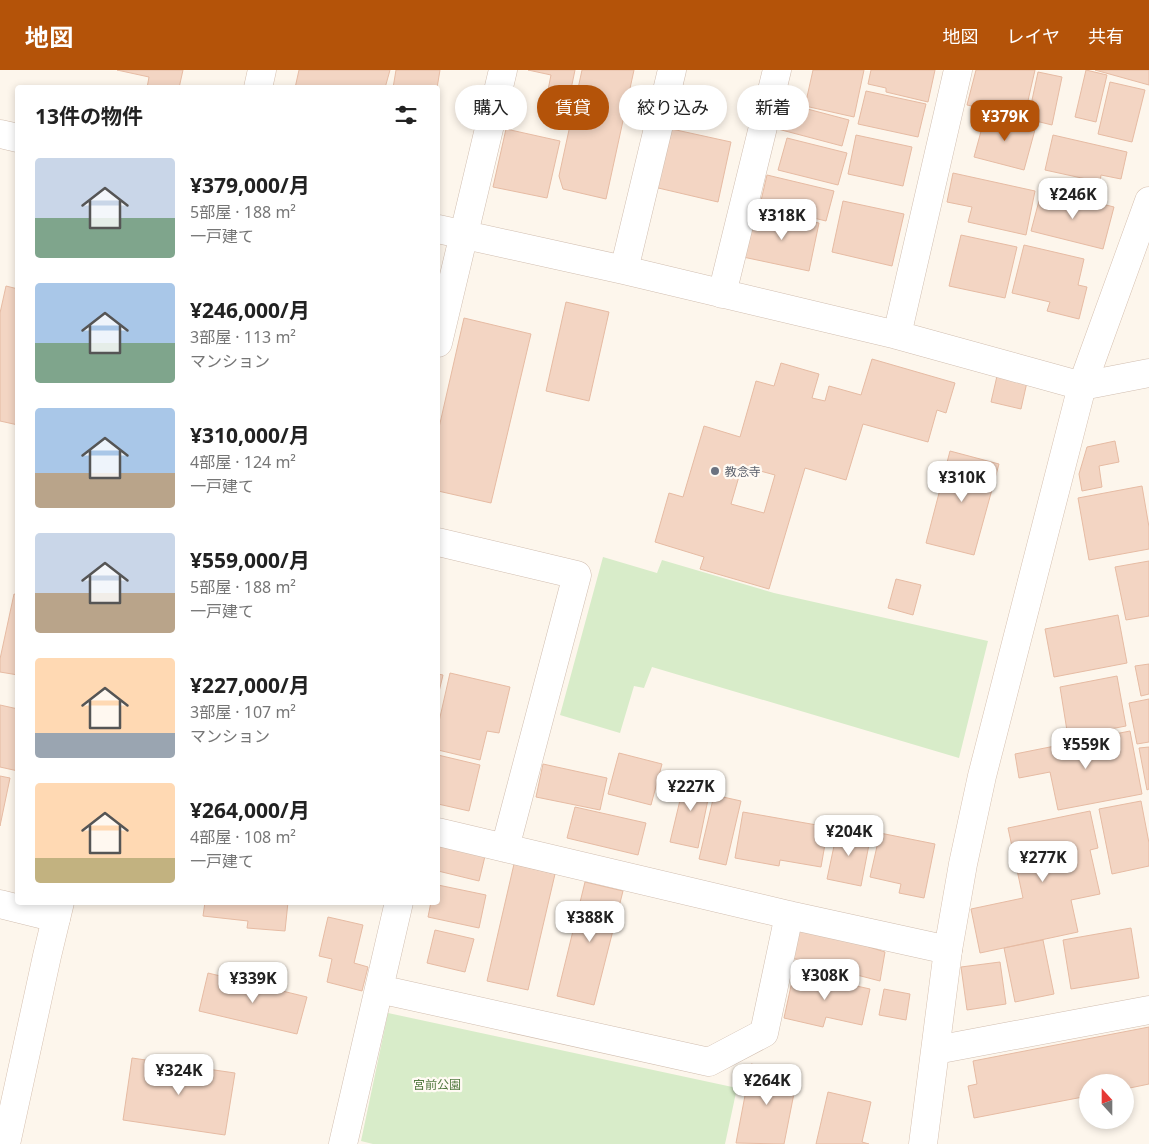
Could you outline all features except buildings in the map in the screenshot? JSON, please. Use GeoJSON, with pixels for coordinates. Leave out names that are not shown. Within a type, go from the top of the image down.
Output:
{"type":"FeatureCollection","features":[{"type":"Feature","properties":{"kind":"street"},"geometry":{"type":"LineString","coordinates":[[259,85],[262,70]]}},
{"type":"Feature","properties":{"kind":"street"},"geometry":{"type":"LineString","coordinates":[[440,324],[450,232],[504,70]]}},
{"type":"Feature","properties":{"kind":"street"},"geometry":{"type":"LineString","coordinates":[[624,270],[672,70]]}},
{"type":"Feature","properties":{"kind":"street"},"geometry":{"type":"LineString","coordinates":[[722,294],[777,70]]}},
{"type":"Feature","properties":{"kind":"street"},"geometry":{"type":"LineString","coordinates":[[897,336],[958,70]]}},
{"type":"Feature","properties":{"kind":"street"},"geometry":{"type":"LineString","coordinates":[[0,134],[15,137]]}},
{"type":"Feature","properties":{"kind":"street"},"geometry":{"type":"LineString","coordinates":[[923,1144],[948,950],[963,864],[982,776],[1082,386],[1149,201]]}},
{"type":"Feature","properties":{"kind":"street"},"geometry":{"type":"LineString","coordinates":[[450,232],[624,270],[897,336],[1082,386],[1149,373]]}},
{"type":"Feature","properties":{"kind":"street"},"geometry":{"type":"LineString","coordinates":[[440,542],[577,574],[505,848]]}},
{"type":"Feature","properties":{"kind":"street"},"geometry":{"type":"LineString","coordinates":[[440,832],[789,915],[948,950]]}},
{"type":"Feature","properties":{"kind":"street"},"geometry":{"type":"LineString","coordinates":[[0,904],[58,910],[6,1144]]}},
{"type":"Feature","properties":{"kind":"street"},"geometry":{"type":"LineString","coordinates":[[343,1144],[397,905]]}},
{"type":"Feature","properties":{"kind":"street"},"geometry":{"type":"LineString","coordinates":[[379,990],[709,1062],[764,1033],[789,915]]}},
{"type":"Feature","properties":{"kind":"street"},"geometry":{"type":"LineString","coordinates":[[936,1050],[1149,1010]]}},
{"type":"Feature","properties":{"kind":"green space"},"geometry":{"type":"Polygon","coordinates":[[[603,557],[657,573],[662,560],[774,593],[988,641],[959,758],[652,667],[644,688],[634,686],[620,733],[560,715],[603,557]]]}},
{"type":"Feature","properties":{"kind":"green space","name":"宮前公園"},"geometry":{"type":"Polygon","coordinates":[[[388,1013],[737,1088],[725,1144],[373,1144],[361,1141],[388,1013]]]}},
{"type":"Feature","properties":{"kind":"place","name":"教念寺"},"geometry":{"type":"Point","coordinates":[715,471]}}]}
